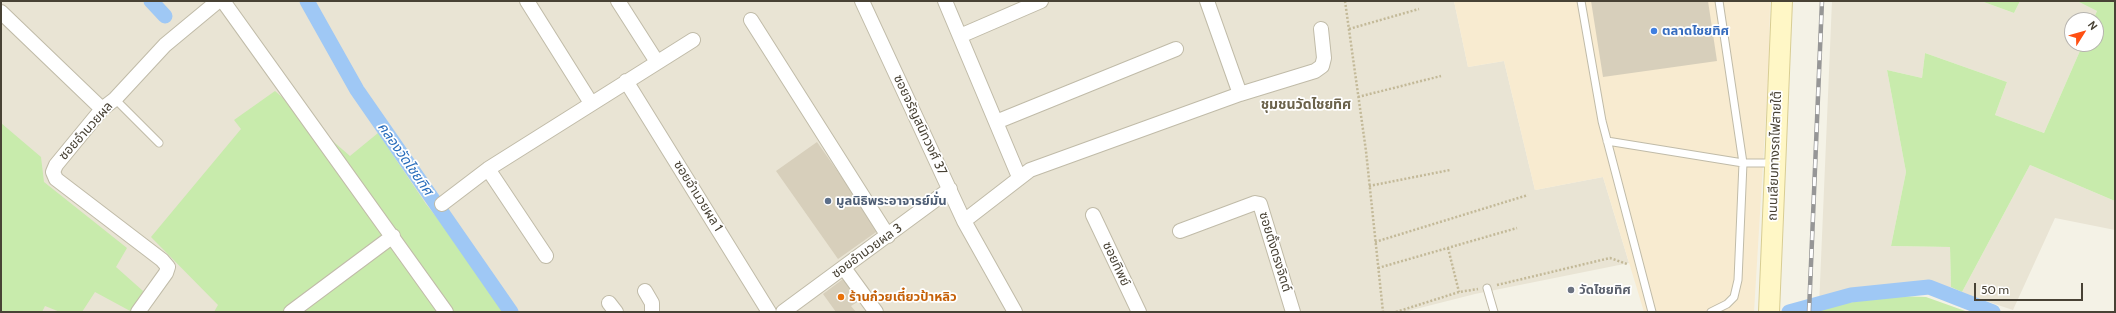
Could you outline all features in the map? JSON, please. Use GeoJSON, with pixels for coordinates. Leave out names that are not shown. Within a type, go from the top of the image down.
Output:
{"type":"FeatureCollection","features":[{"type":"Feature","properties":{"kind":"main road","name":"ถนนเลียบทางรถไฟสายใต้"},"geometry":{"type":"LineString","coordinates":[[1769,312],[1782,1]]}},
{"type":"Feature","properties":{"kind":"street","name":"ซอยอำนวยผล"},"geometry":{"type":"LineString","coordinates":[[138,312],[166,273],[168,267],[162,260],[56,179],[53,172],[56,165],[102,109],[115,99],[165,45],[218,1]]}},
{"type":"Feature","properties":{"kind":"street"},"geometry":{"type":"LineString","coordinates":[[223,1],[393,236],[446,312]]}},
{"type":"Feature","properties":{"kind":"street"},"geometry":{"type":"LineString","coordinates":[[527,1],[591,103]]}},
{"type":"Feature","properties":{"kind":"street"},"geometry":{"type":"LineString","coordinates":[[618,1],[657,62]]}},
{"type":"Feature","properties":{"kind":"street","name":"ซอยจรัญสนิทวงศ์ 37"},"geometry":{"type":"LineString","coordinates":[[862,1],[964,221],[1015,312]]}},
{"type":"Feature","properties":{"kind":"street"},"geometry":{"type":"LineString","coordinates":[[945,1],[1020,177]]}},
{"type":"Feature","properties":{"kind":"street"},"geometry":{"type":"LineString","coordinates":[[960,36],[1041,1]]}},
{"type":"Feature","properties":{"kind":"street"},"geometry":{"type":"LineString","coordinates":[[1207,1],[1240,94]]}},
{"type":"Feature","properties":{"kind":"street"},"geometry":{"type":"LineString","coordinates":[[1,12],[102,109]]}},
{"type":"Feature","properties":{"kind":"street"},"geometry":{"type":"LineString","coordinates":[[751,20],[888,236]]}},
{"type":"Feature","properties":{"kind":"street"},"geometry":{"type":"LineString","coordinates":[[964,221],[1030,170],[1240,94],[1314,71],[1322,66],[1324,58],[1321,29]]}},
{"type":"Feature","properties":{"kind":"street"},"geometry":{"type":"LineString","coordinates":[[442,204],[488,169],[693,40]]}},
{"type":"Feature","properties":{"kind":"street"},"geometry":{"type":"LineString","coordinates":[[996,122],[1176,49]]}},
{"type":"Feature","properties":{"kind":"street","name":"ซอยอำนวยผล 1"},"geometry":{"type":"LineString","coordinates":[[626,81],[769,312]]}},
{"type":"Feature","properties":{"kind":"street"},"geometry":{"type":"LineString","coordinates":[[488,169],[546,256]]}},
{"type":"Feature","properties":{"kind":"street","name":"ซอยอำนวยผล 3"},"geometry":{"type":"LineString","coordinates":[[783,312],[950,189]]}},
{"type":"Feature","properties":{"kind":"street","name":"ซอยตั้งตรงจิตต์"},"geometry":{"type":"LineString","coordinates":[[1180,231],[1256,203],[1260,204],[1293,312]]}},
{"type":"Feature","properties":{"kind":"street","name":"ซอยทิพย์"},"geometry":{"type":"LineString","coordinates":[[1093,215],[1139,312]]}},
{"type":"Feature","properties":{"kind":"street"},"geometry":{"type":"LineString","coordinates":[[291,312],[393,236]]}},
{"type":"Feature","properties":{"kind":"street"},"geometry":{"type":"LineString","coordinates":[[844,268],[876,312]]}},
{"type":"Feature","properties":{"kind":"street"},"geometry":{"type":"LineString","coordinates":[[645,291],[652,304],[652,312]]}},
{"type":"Feature","properties":{"kind":"lane"},"geometry":{"type":"LineString","coordinates":[[1581,1],[1607,141],[1652,312]]}},
{"type":"Feature","properties":{"kind":"lane"},"geometry":{"type":"LineString","coordinates":[[1710,312],[1727,304],[1734,297],[1738,280],[1743,163],[1719,1]]}},
{"type":"Feature","properties":{"kind":"lane"},"geometry":{"type":"LineString","coordinates":[[115,99],[160,143]]}},
{"type":"Feature","properties":{"kind":"lane"},"geometry":{"type":"LineString","coordinates":[[1607,141],[1743,163],[1775,163]]}},
{"type":"Feature","properties":{"kind":"lane"},"geometry":{"type":"LineString","coordinates":[[1487,288],[1494,312]]}},
{"type":"Feature","properties":{"kind":"path"},"geometry":{"type":"LineString","coordinates":[[1344,1],[1358,97],[1383,312]]}},
{"type":"Feature","properties":{"kind":"path"},"geometry":{"type":"LineString","coordinates":[[1349,30],[1419,9]]}},
{"type":"Feature","properties":{"kind":"path"},"geometry":{"type":"LineString","coordinates":[[1358,97],[1441,76]]}},
{"type":"Feature","properties":{"kind":"path"},"geometry":{"type":"LineString","coordinates":[[1369,186],[1450,170]]}},
{"type":"Feature","properties":{"kind":"path"},"geometry":{"type":"LineString","coordinates":[[1375,242],[1528,195]]}},
{"type":"Feature","properties":{"kind":"path"},"geometry":{"type":"LineString","coordinates":[[1378,268],[1517,228]]}},
{"type":"Feature","properties":{"kind":"path"},"geometry":{"type":"LineString","coordinates":[[1448,248],[1459,292]]}},
{"type":"Feature","properties":{"kind":"path"},"geometry":{"type":"LineString","coordinates":[[1396,312],[1459,292],[1487,288],[1610,258],[1626,262],[1628,269]]}},
{"type":"Feature","properties":{"kind":"shaded area"},"geometry":{"type":"Polygon","coordinates":[[[1,1],[1454,1],[1468,67],[1504,61],[1535,190],[1603,177],[1629,263],[1475,294],[1404,312],[1,312],[1,1]]]}},
{"type":"Feature","properties":{"kind":"shaded area"},"geometry":{"type":"Polygon","coordinates":[[[1454,1],[1770,1],[1769,65],[1754,312],[1644,312],[1603,177],[1535,190],[1504,61],[1468,67],[1454,1]]]}},
{"type":"Feature","properties":{"kind":"shaded area"},"geometry":{"type":"Polygon","coordinates":[[[1832,1],[1981,1],[2014,13],[2020,1],[2077,1],[2097,11],[2064,12],[2064,52],[2079,52],[2044,133],[1995,115],[2007,82],[1925,53],[1922,78],[1887,70],[1906,172],[1891,246],[1950,247],[1951,287],[1962,292],[2030,165],[2115,201],[2115,230],[2055,218],[2013,310],[1946,288],[1819,307],[1832,1]]]}},
{"type":"Feature","properties":{"kind":"green space"},"geometry":{"type":"Polygon","coordinates":[[[1981,1],[2020,1],[2014,13],[1981,1]]]}},
{"type":"Feature","properties":{"kind":"green space"},"geometry":{"type":"Polygon","coordinates":[[[2077,1],[2115,1],[2115,201],[2030,165],[1962,292],[1951,287],[1950,247],[1891,246],[1906,172],[1887,70],[1922,78],[1925,53],[2007,82],[1995,115],[2044,133],[2079,52],[2104,52],[2104,12],[2097,11],[2077,1]]]}},
{"type":"Feature","properties":{"kind":"green space"},"geometry":{"type":"Polygon","coordinates":[[[275,91],[350,156],[378,133],[426,204],[512,312],[214,312],[218,305],[151,237],[241,129],[234,120],[275,91]]]}},
{"type":"Feature","properties":{"kind":"green space"},"geometry":{"type":"Polygon","coordinates":[[[1,123],[41,157],[44,182],[127,248],[116,267],[143,291],[137,312],[132,312],[95,292],[82,312],[60,312],[45,306],[42,312],[1,312],[1,123]]]}},
{"type":"Feature","properties":{"kind":"green space"},"geometry":{"type":"Polygon","coordinates":[[[1895,296],[1926,297],[1968,312],[1819,312],[1819,307],[1895,296]]]}},
{"type":"Feature","properties":{"kind":"building","name":"ตลาดไชยทิศ"},"geometry":{"type":"Polygon","coordinates":[[[1591,1],[1708,1],[1717,61],[1603,77],[1591,1]]]}},
{"type":"Feature","properties":{"kind":"building","name":"มูลนิธิพระอาจารย์มั่น"},"geometry":{"type":"Polygon","coordinates":[[[817,142],[879,230],[838,259],[776,171],[817,142]]]}},
{"type":"Feature","properties":{"kind":"building","name":"ร้านก๋วยเตี๋ยวป้าหลิว"},"geometry":{"type":"Polygon","coordinates":[[[843,279],[859,301],[851,306],[856,312],[836,312],[823,294],[843,279]]]}},
{"type":"Feature","properties":{"kind":"waterway"},"geometry":{"type":"LineString","coordinates":[[151,1],[165,16]]}},
{"type":"Feature","properties":{"kind":"waterway","name":"คลองวัดไชยทิศ"},"geometry":{"type":"LineString","coordinates":[[307,1],[357,90],[511,312]]}},
{"type":"Feature","properties":{"kind":"waterway","name":"คลองวัดไชยทิศ"},"geometry":{"type":"LineString","coordinates":[[1789,312],[1851,295],[1929,287],[1993,312]]}},
{"type":"Feature","properties":{"kind":"railway"},"geometry":{"type":"LineString","coordinates":[[1809,312],[1822,1]]}},
{"type":"Feature","properties":{"kind":"place","name":"ตลาดไชยทิศ"},"geometry":{"type":"Point","coordinates":[1654,31]}},
{"type":"Feature","properties":{"kind":"place","name":"มูลนิธิพระอาจารย์มั่น"},"geometry":{"type":"Point","coordinates":[828,201]}},
{"type":"Feature","properties":{"kind":"place","name":"วัดไชยทิศ"},"geometry":{"type":"Point","coordinates":[1571,290]}},
{"type":"Feature","properties":{"kind":"place","name":"ร้านก๋วยเตี๋ยวป้าหลิว"},"geometry":{"type":"Point","coordinates":[841,297]}},
{"type":"Feature","properties":{"kind":"district","name":"ชุมชนวัดไชยทิศ"},"geometry":{"type":"Point","coordinates":[1306,105]}}]}
